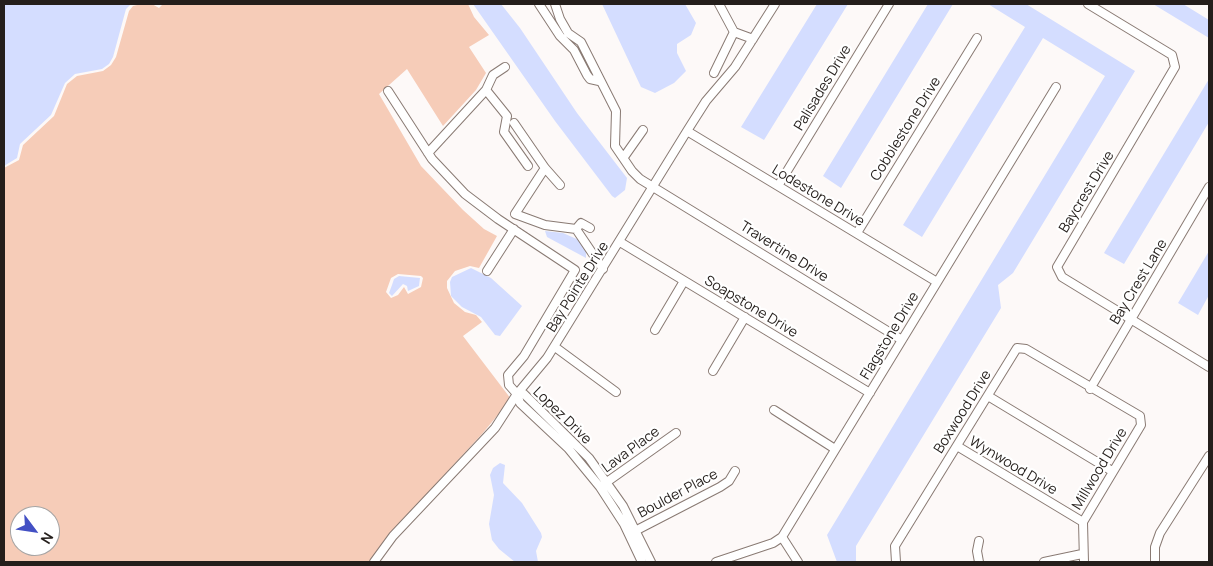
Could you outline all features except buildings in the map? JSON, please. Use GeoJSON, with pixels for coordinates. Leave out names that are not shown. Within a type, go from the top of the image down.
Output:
{"type":"FeatureCollection","features":[{"type":"Feature","properties":{"kind":"street"},"geometry":{"type":"LineString","coordinates":[[539,4],[560,36],[574,50],[587,75],[599,81]]}},
{"type":"Feature","properties":{"kind":"street"},"geometry":{"type":"LineString","coordinates":[[555,4],[560,19],[568,33],[581,42],[599,81]]}},
{"type":"Feature","properties":{"kind":"street"},"geometry":{"type":"LineString","coordinates":[[719,4],[734,32],[753,39]]}},
{"type":"Feature","properties":{"kind":"street","name":"Bay Pointe Drive"},"geometry":{"type":"LineString","coordinates":[[374,562],[393,536],[495,428],[518,394],[555,347],[706,101],[735,67],[775,4]]}},
{"type":"Feature","properties":{"kind":"street","name":"Palisades Drive"},"geometry":{"type":"LineString","coordinates":[[778,186],[889,4]]}},
{"type":"Feature","properties":{"kind":"street","name":"Baycrest Drive"},"geometry":{"type":"LineString","coordinates":[[1088,4],[1172,55],[1175,67],[1057,267],[1062,277],[1130,320],[1208,364]]}},
{"type":"Feature","properties":{"kind":"street"},"geometry":{"type":"LineString","coordinates":[[714,73],[734,32]]}},
{"type":"Feature","properties":{"kind":"street","name":"Cobblestone Drive"},"geometry":{"type":"LineString","coordinates":[[857,233],[977,38]]}},
{"type":"Feature","properties":{"kind":"street"},"geometry":{"type":"LineString","coordinates":[[428,153],[486,90],[493,76],[505,67]]}},
{"type":"Feature","properties":{"kind":"street","name":"Travertine Drive"},"geometry":{"type":"LineString","coordinates":[[599,81],[616,112],[615,146],[632,171],[653,186],[902,340]]}},
{"type":"Feature","properties":{"kind":"street","name":"Flagstone Drive"},"geometry":{"type":"LineString","coordinates":[[782,537],[1056,88]]}},
{"type":"Feature","properties":{"kind":"street"},"geometry":{"type":"LineString","coordinates":[[486,90],[507,116],[504,132],[528,166]]}},
{"type":"Feature","properties":{"kind":"street"},"geometry":{"type":"LineString","coordinates":[[388,91],[428,153],[465,194],[514,229],[487,271]]}},
{"type":"Feature","properties":{"kind":"street"},"geometry":{"type":"LineString","coordinates":[[514,123],[545,168],[560,185]]}},
{"type":"Feature","properties":{"kind":"street"},"geometry":{"type":"LineString","coordinates":[[624,157],[643,130]]}},
{"type":"Feature","properties":{"kind":"street","name":"Lodestone Drive"},"geometry":{"type":"LineString","coordinates":[[687,131],[937,282]]}},
{"type":"Feature","properties":{"kind":"street"},"geometry":{"type":"LineString","coordinates":[[545,168],[515,214],[545,225],[576,229],[603,268]]}},
{"type":"Feature","properties":{"kind":"street","name":"Bay Crest Lane"},"geometry":{"type":"LineString","coordinates":[[1090,389],[1209,187]]}},
{"type":"Feature","properties":{"kind":"street"},"geometry":{"type":"LineString","coordinates":[[576,229],[581,223],[590,228]]}},
{"type":"Feature","properties":{"kind":"street","name":"Lopez Drive"},"geometry":{"type":"LineString","coordinates":[[514,229],[575,270],[524,356],[508,375],[509,385],[518,394],[520,402],[604,485],[651,562]]}},
{"type":"Feature","properties":{"kind":"street","name":"Soapstone Drive"},"geometry":{"type":"LineString","coordinates":[[620,242],[870,393]]}},
{"type":"Feature","properties":{"kind":"street"},"geometry":{"type":"LineString","coordinates":[[655,330],[684,281]]}},
{"type":"Feature","properties":{"kind":"street"},"geometry":{"type":"LineString","coordinates":[[713,371],[745,317]]}},
{"type":"Feature","properties":{"kind":"street"},"geometry":{"type":"LineString","coordinates":[[555,347],[616,392]]}},
{"type":"Feature","properties":{"kind":"street","name":"Boxwood Drive"},"geometry":{"type":"LineString","coordinates":[[896,562],[895,546],[1017,348],[1026,349],[1090,389]]}},
{"type":"Feature","properties":{"kind":"street","name":"Millwood Drive"},"geometry":{"type":"LineString","coordinates":[[1084,562],[1082,554],[1083,522],[1141,425],[1140,416],[1090,389]]}},
{"type":"Feature","properties":{"kind":"street"},"geometry":{"type":"LineString","coordinates":[[988,396],[1112,471]]}},
{"type":"Feature","properties":{"kind":"street"},"geometry":{"type":"LineString","coordinates":[[774,410],[835,449]]}},
{"type":"Feature","properties":{"kind":"street","name":"Lava Place"},"geometry":{"type":"LineString","coordinates":[[604,485],[676,433]]}},
{"type":"Feature","properties":{"kind":"street","name":"Wynwood Drive"},"geometry":{"type":"LineString","coordinates":[[957,446],[1083,522]]}},
{"type":"Feature","properties":{"kind":"street"},"geometry":{"type":"LineString","coordinates":[[1155,562],[1155,547],[1160,533],[1209,456]]}},
{"type":"Feature","properties":{"kind":"street","name":"Boulder Place"},"geometry":{"type":"LineString","coordinates":[[633,532],[724,484],[736,471]]}},
{"type":"Feature","properties":{"kind":"street","name":"Lopez Drive"},"geometry":{"type":"LineString","coordinates":[[633,532],[642,562]]}},
{"type":"Feature","properties":{"kind":"street"},"geometry":{"type":"LineString","coordinates":[[720,562],[773,543],[782,537],[798,562]]}},
{"type":"Feature","properties":{"kind":"street"},"geometry":{"type":"LineString","coordinates":[[979,541],[979,562]]}},
{"type":"Feature","properties":{"kind":"street"},"geometry":{"type":"LineString","coordinates":[[1044,562],[1082,554]]}},
{"type":"Feature","properties":{"kind":"shaded area"},"geometry":{"type":"Polygon","coordinates":[[[141,4],[152,4],[159,8],[163,4],[468,4],[474,17],[489,35],[469,47],[486,73],[476,90],[443,126],[407,69],[379,94],[421,166],[463,210],[484,229],[497,236],[479,268],[470,266],[455,271],[447,281],[447,288],[454,303],[465,312],[476,315],[482,322],[463,336],[511,399],[482,434],[386,538],[371,562],[4,562],[4,168],[19,160],[23,145],[54,116],[67,84],[77,76],[103,71],[111,65],[116,57],[129,11],[133,6],[141,4]],[[398,274],[391,278],[386,292],[391,298],[398,295],[404,287],[408,294],[421,287],[423,278],[421,276],[398,274]]]}},
{"type":"Feature","properties":{"kind":"water"},"geometry":{"type":"Polygon","coordinates":[[[4,4],[131,4],[126,9],[113,57],[109,64],[102,69],[75,74],[65,83],[51,115],[20,144],[17,158],[4,166],[4,4]]]}},
{"type":"Feature","properties":{"kind":"water"},"geometry":{"type":"Polygon","coordinates":[[[473,4],[501,4],[520,28],[577,113],[627,178],[625,190],[615,198],[555,121],[473,4]]]}},
{"type":"Feature","properties":{"kind":"water"},"geometry":{"type":"Polygon","coordinates":[[[602,4],[685,4],[696,23],[691,35],[677,44],[677,53],[686,71],[674,83],[655,93],[641,87],[602,4]]]}},
{"type":"Feature","properties":{"kind":"water"},"geometry":{"type":"Polygon","coordinates":[[[817,4],[848,4],[764,140],[741,127],[817,4]]]}},
{"type":"Feature","properties":{"kind":"water"},"geometry":{"type":"Polygon","coordinates":[[[928,4],[953,4],[841,188],[823,176],[928,4]]]}},
{"type":"Feature","properties":{"kind":"water"},"geometry":{"type":"Polygon","coordinates":[[[988,4],[1026,4],[1135,71],[1013,273],[998,285],[1001,308],[856,546],[856,562],[837,562],[827,535],[1105,76],[1043,38],[922,237],[903,225],[1025,27],[988,4]]]}},
{"type":"Feature","properties":{"kind":"water"},"geometry":{"type":"Polygon","coordinates":[[[1153,4],[1183,4],[1209,20],[1209,38],[1153,4]]]}},
{"type":"Feature","properties":{"kind":"water"},"geometry":{"type":"Polygon","coordinates":[[[1209,79],[1209,122],[1124,264],[1104,253],[1209,79]]]}},
{"type":"Feature","properties":{"kind":"water"},"geometry":{"type":"Polygon","coordinates":[[[545,231],[563,233],[579,240],[586,251],[586,258],[547,237],[545,231]]]}},
{"type":"Feature","properties":{"kind":"water"},"geometry":{"type":"Polygon","coordinates":[[[1209,251],[1209,295],[1198,315],[1178,303],[1209,251]]]}},
{"type":"Feature","properties":{"kind":"water"},"geometry":{"type":"Polygon","coordinates":[[[471,268],[491,278],[522,306],[500,336],[495,335],[481,317],[462,307],[451,296],[450,282],[452,277],[471,268]]]}},
{"type":"Feature","properties":{"kind":"water"},"geometry":{"type":"Polygon","coordinates":[[[399,276],[420,278],[419,286],[408,291],[407,286],[403,284],[392,296],[389,293],[394,279],[399,276]]]}},
{"type":"Feature","properties":{"kind":"water"},"geometry":{"type":"Polygon","coordinates":[[[500,463],[505,465],[503,483],[522,503],[541,533],[542,537],[536,551],[538,562],[515,562],[499,549],[492,540],[489,524],[494,495],[490,475],[493,468],[500,463]]]}}]}
